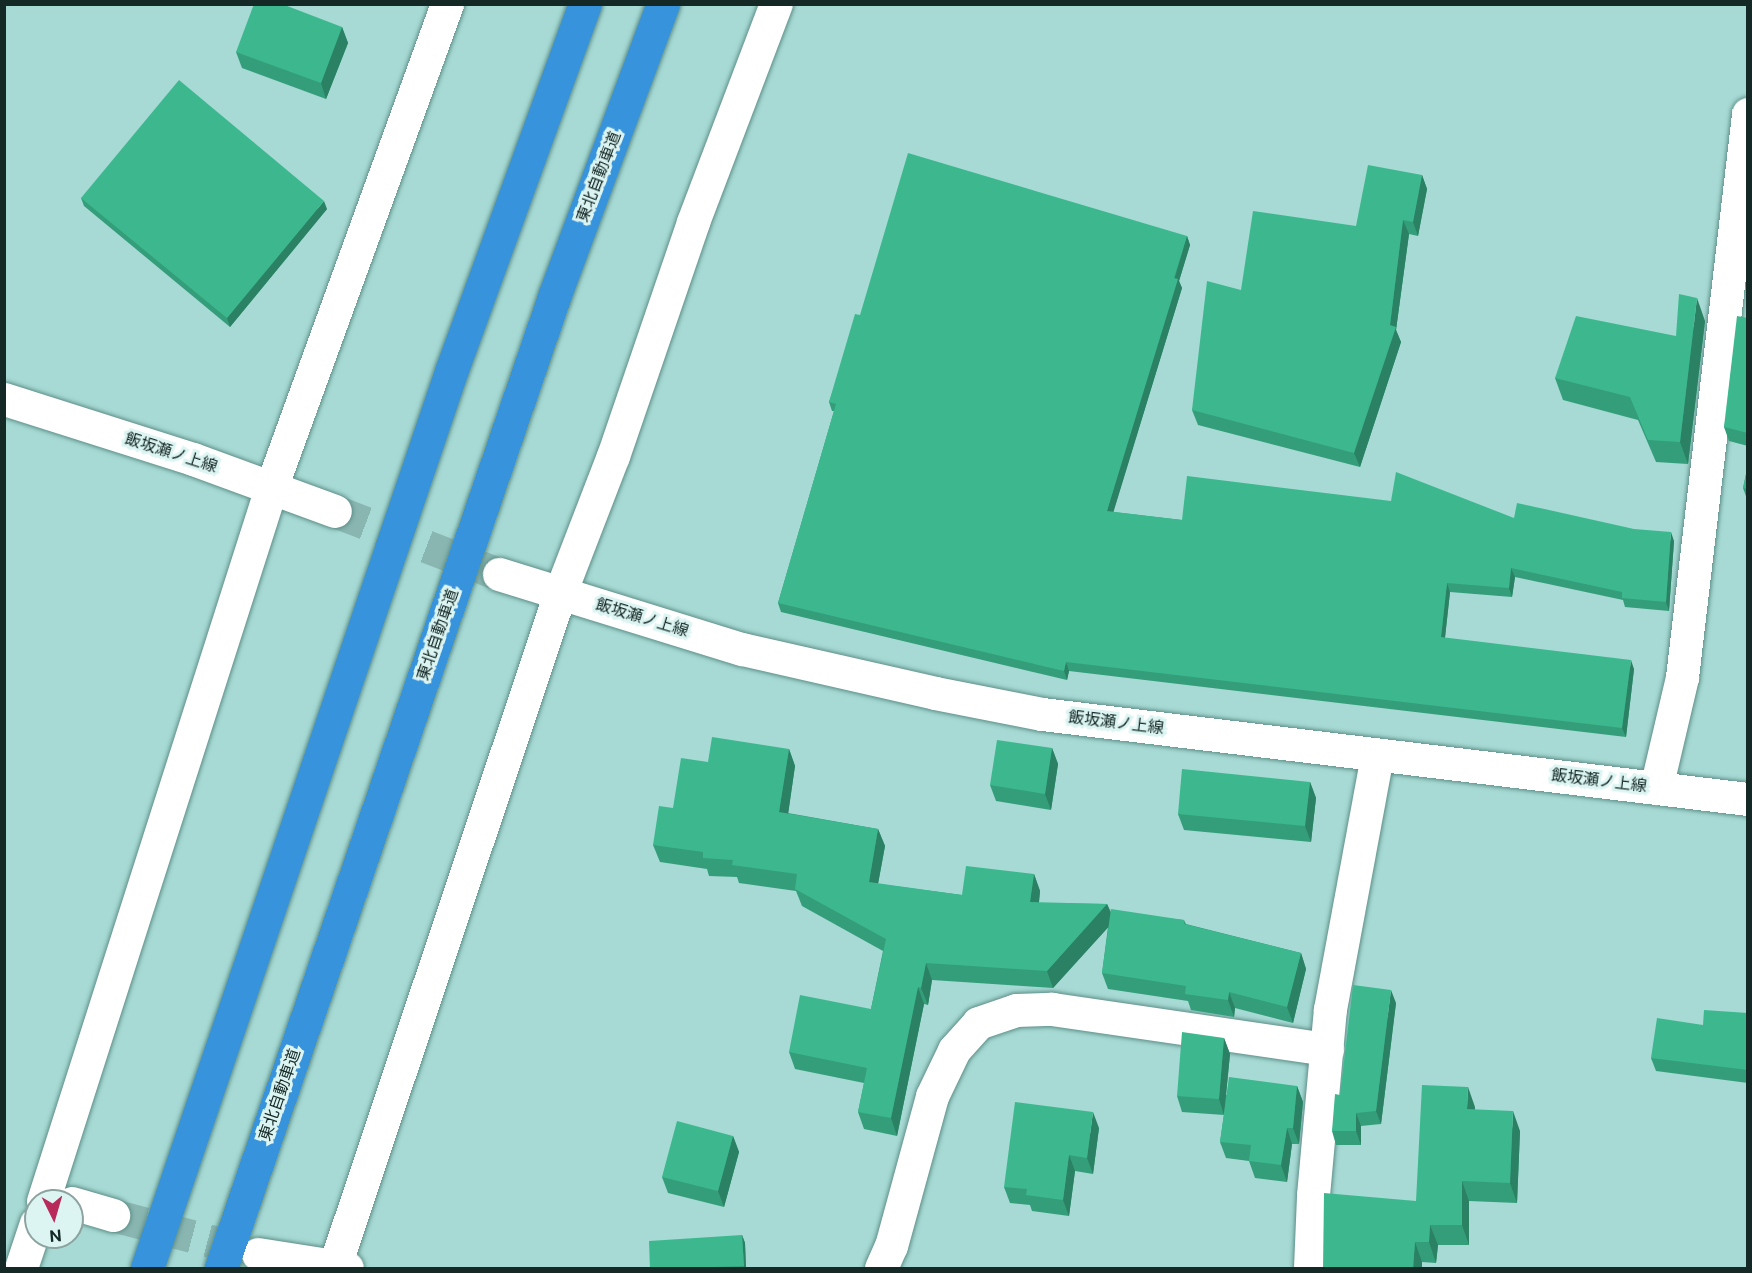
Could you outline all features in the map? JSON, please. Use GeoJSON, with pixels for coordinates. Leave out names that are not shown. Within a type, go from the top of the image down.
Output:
{"type":"FeatureCollection","features":[{"type":"Feature","properties":{"kind":"highway"},"geometry":{"type":"LineString","coordinates":[[147,1269],[452,369],[585,4]]}},
{"type":"Feature","properties":{"kind":"highway","name":"東北自動車道"},"geometry":{"type":"LineString","coordinates":[[221,1269],[555,294],[663,4]]}},
{"type":"Feature","properties":{"kind":"street"},"geometry":{"type":"LineString","coordinates":[[57,1189],[271,488],[447,4]]}},
{"type":"Feature","properties":{"kind":"street"},"geometry":{"type":"LineString","coordinates":[[258,1254],[338,1268],[560,593],[613,456],[693,222],[776,4]]}},
{"type":"Feature","properties":{"kind":"street"},"geometry":{"type":"LineString","coordinates":[[1656,788],[1682,677],[1748,114]]}},
{"type":"Feature","properties":{"kind":"street","name":"飯坂瀬ノ上線"},"geometry":{"type":"LineString","coordinates":[[4,399],[193,459],[335,511]]}},
{"type":"Feature","properties":{"kind":"street","name":"飯坂瀬ノ上線"},"geometry":{"type":"LineString","coordinates":[[499,574],[742,649],[935,693],[1042,714],[1748,799]]}},
{"type":"Feature","properties":{"kind":"street"},"geometry":{"type":"LineString","coordinates":[[1310,1269],[1313,1195],[1330,1009],[1377,755]]}},
{"type":"Feature","properties":{"kind":"street"},"geometry":{"type":"LineString","coordinates":[[881,1269],[891,1246],[932,1096],[954,1050],[978,1023],[1016,1011],[1052,1009],[1327,1049]]}},
{"type":"Feature","properties":{"kind":"street"},"geometry":{"type":"LineString","coordinates":[[84,1210],[113,1215]]}},
{"type":"Feature","properties":{"kind":"street"},"geometry":{"type":"LineString","coordinates":[[21,1269],[31,1249]]}},
{"type":"Feature","properties":{"kind":"building"},"geometry":{"type":"Polygon","coordinates":[[[254,4],[282,4],[342,27],[321,83],[236,52],[254,4]]]}},
{"type":"Feature","properties":{"kind":"building"},"geometry":{"type":"Polygon","coordinates":[[[179,80],[324,201],[227,318],[81,198],[179,80]]]}},
{"type":"Feature","properties":{"kind":"building"},"geometry":{"type":"Polygon","coordinates":[[[908,153],[1187,236],[1174,278],[1178,279],[1107,511],[1182,520],[1187,476],[1391,501],[1396,472],[1514,518],[1517,503],[1634,529],[1671,532],[1666,602],[1622,598],[1622,592],[1511,568],[1509,588],[1447,583],[1441,637],[1631,660],[1622,728],[1066,662],[1064,671],[778,603],[836,404],[829,402],[855,314],[860,315],[908,153]]]}},
{"type":"Feature","properties":{"kind":"building"},"geometry":{"type":"Polygon","coordinates":[[[1368,165],[1422,175],[1413,222],[1403,220],[1390,325],[1396,327],[1354,453],[1192,410],[1207,281],[1241,290],[1253,211],[1356,226],[1368,165]]]}},
{"type":"Feature","properties":{"kind":"building"},"geometry":{"type":"Polygon","coordinates":[[[1679,294],[1697,298],[1680,442],[1648,440],[1630,397],[1555,378],[1576,316],[1676,336],[1679,294]]]}},
{"type":"Feature","properties":{"kind":"building"},"geometry":{"type":"Polygon","coordinates":[[[1737,316],[1748,318],[1748,433],[1724,427],[1737,316]]]}},
{"type":"Feature","properties":{"kind":"building"},"geometry":{"type":"Polygon","coordinates":[[[1748,465],[1748,489],[1743,488],[1748,465]]]}},
{"type":"Feature","properties":{"kind":"building"},"geometry":{"type":"Polygon","coordinates":[[[712,737],[789,749],[779,812],[878,829],[869,882],[962,895],[966,866],[1034,874],[1030,902],[1107,904],[1047,971],[926,963],[921,988],[918,987],[891,1118],[858,1112],[867,1068],[789,1052],[800,995],[871,1009],[886,939],[795,889],[797,874],[732,865],[733,860],[703,858],[703,852],[653,845],[659,806],[673,808],[681,758],[708,762],[712,737]]]}},
{"type":"Feature","properties":{"kind":"building"},"geometry":{"type":"Polygon","coordinates":[[[997,740],[1052,748],[1045,794],[990,785],[997,740]]]}},
{"type":"Feature","properties":{"kind":"building"},"geometry":{"type":"Polygon","coordinates":[[[1182,769],[1310,782],[1305,826],[1178,814],[1182,769]]]}},
{"type":"Feature","properties":{"kind":"building"},"geometry":{"type":"Polygon","coordinates":[[[1111,909],[1184,920],[1184,924],[1301,953],[1287,1007],[1229,992],[1228,1000],[1185,994],[1186,986],[1102,973],[1111,909]]]}},
{"type":"Feature","properties":{"kind":"building"},"geometry":{"type":"Polygon","coordinates":[[[1353,985],[1391,990],[1376,1111],[1356,1113],[1356,1131],[1332,1131],[1335,1094],[1340,1095],[1353,985]]]}},
{"type":"Feature","properties":{"kind":"building"},"geometry":{"type":"Polygon","coordinates":[[[1704,1010],[1748,1013],[1748,1070],[1651,1058],[1657,1018],[1703,1025],[1704,1010]]]}},
{"type":"Feature","properties":{"kind":"building"},"geometry":{"type":"Polygon","coordinates":[[[1182,1032],[1224,1038],[1219,1099],[1177,1096],[1182,1032]]]}},
{"type":"Feature","properties":{"kind":"building"},"geometry":{"type":"Polygon","coordinates":[[[1229,1077],[1297,1086],[1293,1128],[1287,1128],[1281,1165],[1249,1161],[1251,1145],[1220,1142],[1229,1077]]]}},
{"type":"Feature","properties":{"kind":"building"},"geometry":{"type":"Polygon","coordinates":[[[1422,1085],[1468,1087],[1467,1109],[1513,1111],[1510,1183],[1462,1181],[1462,1225],[1430,1225],[1429,1242],[1415,1242],[1413,1269],[1323,1269],[1324,1193],[1416,1201],[1422,1085]]]}},
{"type":"Feature","properties":{"kind":"building"},"geometry":{"type":"Polygon","coordinates":[[[1015,1102],[1093,1112],[1087,1158],[1069,1155],[1063,1200],[1026,1195],[1027,1189],[1004,1187],[1015,1102]]]}},
{"type":"Feature","properties":{"kind":"building"},"geometry":{"type":"Polygon","coordinates":[[[677,1121],[733,1136],[718,1191],[662,1177],[677,1121]]]}},
{"type":"Feature","properties":{"kind":"building"},"geometry":{"type":"Polygon","coordinates":[[[742,1235],[744,1266],[650,1269],[649,1241],[742,1235]]]}},
{"type":"Feature","properties":{"kind":"tunnel"},"geometry":{"type":"LineString","coordinates":[[335,511],[499,574]]}},
{"type":"Feature","properties":{"kind":"tunnel"},"geometry":{"type":"LineString","coordinates":[[113,1215],[256,1253]]}}]}
